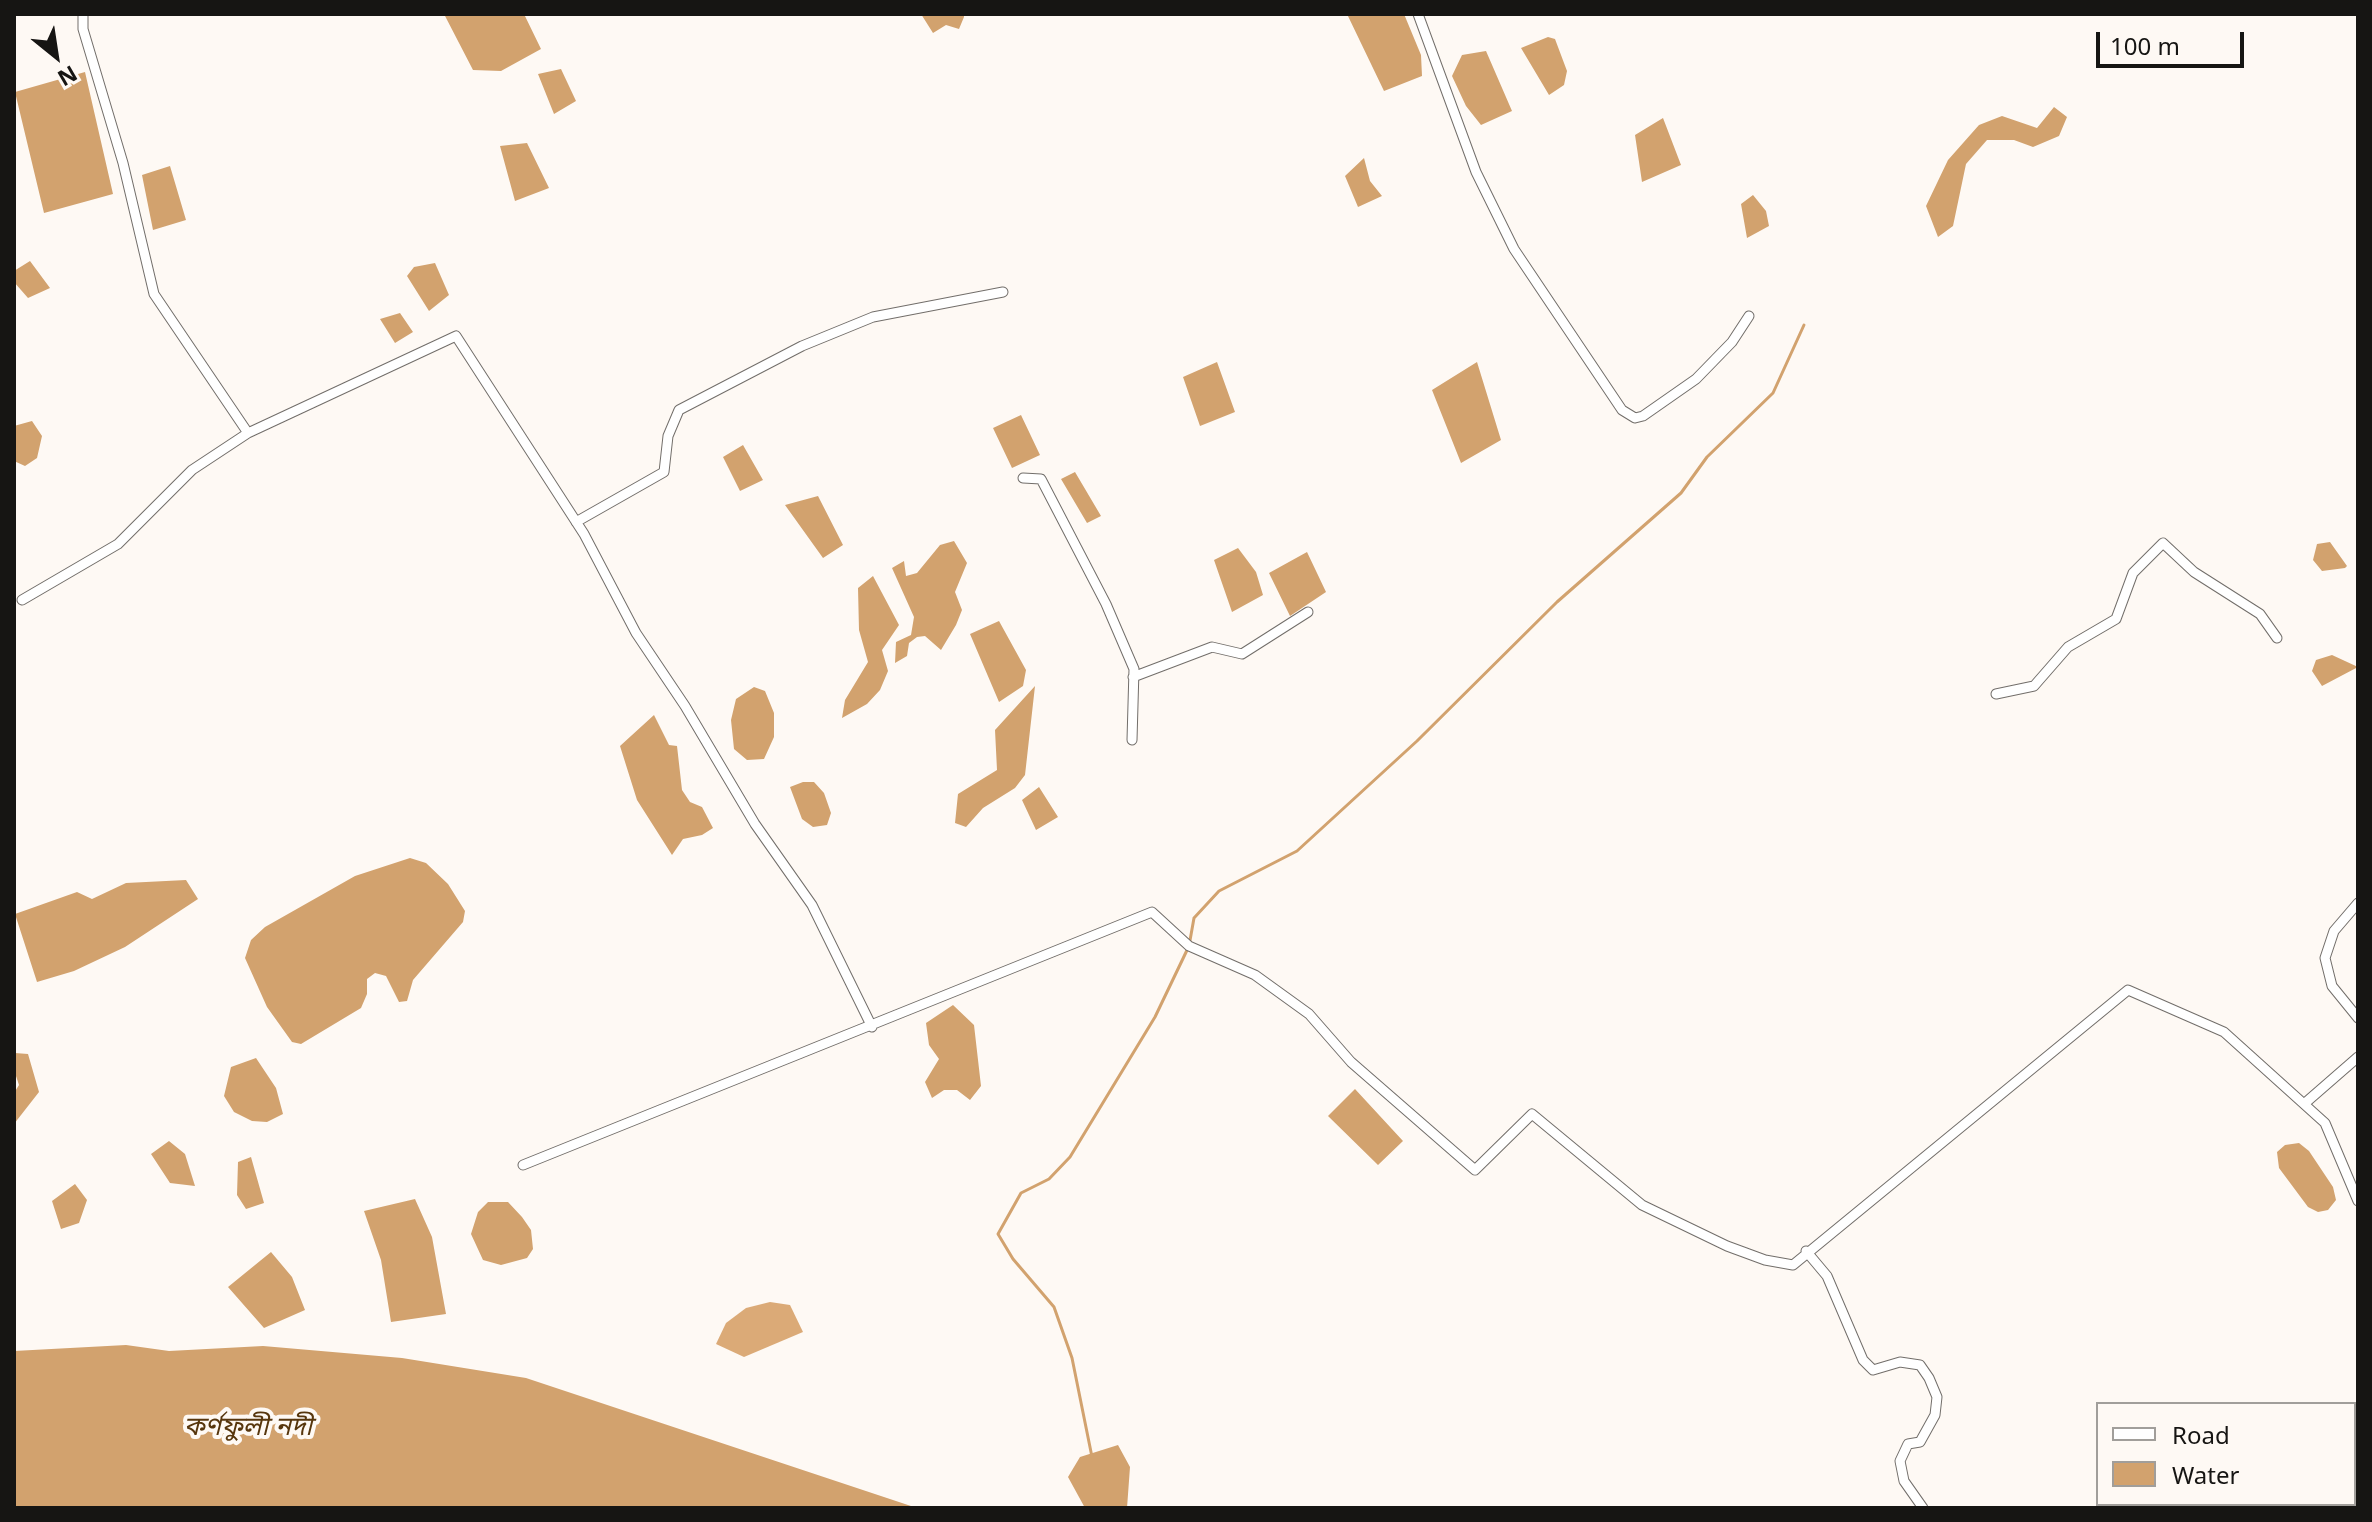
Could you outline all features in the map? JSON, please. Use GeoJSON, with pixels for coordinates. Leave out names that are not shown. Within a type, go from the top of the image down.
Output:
{"type":"FeatureCollection","features":[{"type":"Feature","properties":{"kind":"street"},"geometry":{"type":"LineString","coordinates":[[83,14],[83,29],[123,163],[154,294],[248,433]]}},
{"type":"Feature","properties":{"kind":"street"},"geometry":{"type":"LineString","coordinates":[[1418,14],[1476,172],[1514,249],[1622,410],[1635,418],[1643,416],[1696,379],[1732,342],[1749,316]]}},
{"type":"Feature","properties":{"kind":"street"},"geometry":{"type":"LineString","coordinates":[[576,522],[664,472],[668,436],[679,410],[802,346],[873,317],[1003,292]]}},
{"type":"Feature","properties":{"kind":"street"},"geometry":{"type":"LineString","coordinates":[[22,600],[118,544],[192,470],[248,433],[456,336],[576,522],[636,633],[685,706],[755,824],[812,905],[872,1027]]}},
{"type":"Feature","properties":{"kind":"street"},"geometry":{"type":"LineString","coordinates":[[1023,478],[1041,479],[1106,604],[1134,669],[1132,740]]}},
{"type":"Feature","properties":{"kind":"street"},"geometry":{"type":"LineString","coordinates":[[1996,694],[2034,686],[2068,647],[2116,619],[2133,573],[2163,543],[2194,572],[2260,614],[2277,638]]}},
{"type":"Feature","properties":{"kind":"street"},"geometry":{"type":"LineString","coordinates":[[1133,677],[1212,647],[1242,654],[1308,612]]}},
{"type":"Feature","properties":{"kind":"street"},"geometry":{"type":"LineString","coordinates":[[2358,903],[2334,931],[2325,958],[2332,986],[2358,1018]]}},
{"type":"Feature","properties":{"kind":"street"},"geometry":{"type":"LineString","coordinates":[[523,1165],[1152,912],[1189,946],[1255,975],[1309,1014],[1351,1062],[1475,1170],[1532,1114],[1642,1205],[1727,1246],[1765,1260],[1793,1265],[1806,1251],[2128,990],[2224,1032],[2325,1123],[2358,1201]]}},
{"type":"Feature","properties":{"kind":"street"},"geometry":{"type":"LineString","coordinates":[[2304,1104],[2358,1057]]}},
{"type":"Feature","properties":{"kind":"street"},"geometry":{"type":"LineString","coordinates":[[1806,1251],[1827,1276],[1863,1360],[1873,1370],[1900,1362],[1920,1365],[1929,1378],[1937,1397],[1935,1415],[1920,1442],[1908,1444],[1900,1461],[1904,1481],[1923,1508]]}},
{"type":"Feature","properties":{"kind":"shaded area"},"geometry":{"type":"Polygon","coordinates":[[[770,1302],[790,1305],[803,1332],[744,1357],[716,1344],[726,1323],[746,1308],[770,1302]]]}},
{"type":"Feature","properties":{"kind":"water"},"geometry":{"type":"Polygon","coordinates":[[[444,14],[524,14],[541,49],[501,71],[473,70],[444,14]]]}},
{"type":"Feature","properties":{"kind":"water"},"geometry":{"type":"Polygon","coordinates":[[[921,14],[964,14],[964,17],[959,29],[946,25],[933,33],[921,14]]]}},
{"type":"Feature","properties":{"kind":"water"},"geometry":{"type":"Polygon","coordinates":[[[1347,14],[1404,14],[1421,55],[1422,76],[1384,91],[1347,14]]]}},
{"type":"Feature","properties":{"kind":"water"},"geometry":{"type":"Polygon","coordinates":[[[1548,37],[1555,39],[1567,71],[1564,85],[1549,95],[1521,48],[1548,37]]]}},
{"type":"Feature","properties":{"kind":"water"},"geometry":{"type":"Polygon","coordinates":[[[1486,51],[1512,111],[1481,125],[1466,106],[1452,76],[1462,55],[1486,51]]]}},
{"type":"Feature","properties":{"kind":"water"},"geometry":{"type":"Polygon","coordinates":[[[561,69],[576,101],[554,114],[538,74],[561,69]]]}},
{"type":"Feature","properties":{"kind":"water"},"geometry":{"type":"Polygon","coordinates":[[[85,72],[113,194],[44,213],[15,92],[85,72]]]}},
{"type":"Feature","properties":{"kind":"water"},"geometry":{"type":"Polygon","coordinates":[[[2054,107],[2067,117],[2059,136],[2033,147],[2014,140],[1987,140],[1966,164],[1953,226],[1938,237],[1926,206],[1948,160],[1979,125],[2002,116],[2037,128],[2054,107]]]}},
{"type":"Feature","properties":{"kind":"water"},"geometry":{"type":"Polygon","coordinates":[[[1663,118],[1681,165],[1642,182],[1635,135],[1663,118]]]}},
{"type":"Feature","properties":{"kind":"water"},"geometry":{"type":"Polygon","coordinates":[[[527,143],[549,188],[515,201],[500,146],[527,143]]]}},
{"type":"Feature","properties":{"kind":"water"},"geometry":{"type":"Polygon","coordinates":[[[1364,158],[1370,181],[1382,196],[1358,207],[1345,176],[1364,158]]]}},
{"type":"Feature","properties":{"kind":"water"},"geometry":{"type":"Polygon","coordinates":[[[170,166],[186,220],[153,230],[142,175],[170,166]]]}},
{"type":"Feature","properties":{"kind":"water"},"geometry":{"type":"Polygon","coordinates":[[[1753,195],[1766,211],[1769,226],[1747,238],[1741,204],[1753,195]]]}},
{"type":"Feature","properties":{"kind":"water"},"geometry":{"type":"Polygon","coordinates":[[[30,261],[50,288],[28,298],[14,282],[14,271],[30,261]]]}},
{"type":"Feature","properties":{"kind":"water"},"geometry":{"type":"Polygon","coordinates":[[[435,263],[449,295],[429,311],[407,276],[414,267],[435,263]]]}},
{"type":"Feature","properties":{"kind":"water"},"geometry":{"type":"Polygon","coordinates":[[[400,313],[413,332],[395,343],[380,319],[400,313]]]}},
{"type":"Feature","properties":{"kind":"water"},"geometry":{"type":"Polygon","coordinates":[[[1217,362],[1235,412],[1200,426],[1183,377],[1217,362]]]}},
{"type":"Feature","properties":{"kind":"water"},"geometry":{"type":"Polygon","coordinates":[[[1477,362],[1501,440],[1461,463],[1432,390],[1477,362]]]}},
{"type":"Feature","properties":{"kind":"water"},"geometry":{"type":"Polygon","coordinates":[[[1021,415],[1040,455],[1012,468],[993,428],[1021,415]]]}},
{"type":"Feature","properties":{"kind":"water"},"geometry":{"type":"Polygon","coordinates":[[[32,421],[42,436],[37,458],[25,466],[14,461],[14,426],[32,421]]]}},
{"type":"Feature","properties":{"kind":"water"},"geometry":{"type":"Polygon","coordinates":[[[743,445],[763,480],[740,491],[723,457],[743,445]]]}},
{"type":"Feature","properties":{"kind":"water"},"geometry":{"type":"Polygon","coordinates":[[[1075,472],[1101,516],[1087,523],[1061,479],[1075,472]]]}},
{"type":"Feature","properties":{"kind":"water"},"geometry":{"type":"Polygon","coordinates":[[[818,496],[843,545],[823,558],[785,505],[818,496]]]}},
{"type":"Feature","properties":{"kind":"water"},"geometry":{"type":"Polygon","coordinates":[[[954,541],[967,563],[955,592],[962,610],[956,625],[941,650],[925,636],[917,637],[909,643],[907,656],[895,663],[896,642],[911,635],[914,617],[892,568],[904,561],[906,576],[917,573],[940,545],[954,541]]]}},
{"type":"Feature","properties":{"kind":"water"},"geometry":{"type":"Polygon","coordinates":[[[2330,542],[2347,566],[2322,571],[2313,560],[2317,544],[2330,542]]]}},
{"type":"Feature","properties":{"kind":"water"},"geometry":{"type":"Polygon","coordinates":[[[1238,548],[1256,572],[1263,595],[1232,612],[1214,560],[1238,548]]]}},
{"type":"Feature","properties":{"kind":"water"},"geometry":{"type":"Polygon","coordinates":[[[1307,552],[1326,592],[1290,616],[1269,573],[1307,552]]]}},
{"type":"Feature","properties":{"kind":"water"},"geometry":{"type":"Polygon","coordinates":[[[873,576],[899,625],[882,650],[888,671],[880,690],[867,704],[842,718],[845,700],[868,662],[859,630],[858,588],[873,576]]]}},
{"type":"Feature","properties":{"kind":"water"},"geometry":{"type":"Polygon","coordinates":[[[999,621],[1026,670],[1023,686],[999,702],[970,634],[999,621]]]}},
{"type":"Feature","properties":{"kind":"water"},"geometry":{"type":"Polygon","coordinates":[[[2332,655],[2358,667],[2322,686],[2312,671],[2316,660],[2332,655]]]}},
{"type":"Feature","properties":{"kind":"water"},"geometry":{"type":"Polygon","coordinates":[[[1035,686],[1025,775],[1015,788],[983,808],[966,827],[955,823],[958,794],[997,770],[995,730],[1035,686]]]}},
{"type":"Feature","properties":{"kind":"water"},"geometry":{"type":"Polygon","coordinates":[[[754,687],[765,691],[774,713],[774,737],[764,759],[747,760],[734,749],[731,720],[736,699],[754,687]]]}},
{"type":"Feature","properties":{"kind":"water"},"geometry":{"type":"Polygon","coordinates":[[[654,715],[669,745],[677,746],[682,790],[690,802],[702,807],[713,828],[702,835],[683,839],[672,855],[637,800],[620,746],[654,715]]]}},
{"type":"Feature","properties":{"kind":"water"},"geometry":{"type":"Polygon","coordinates":[[[814,782],[824,793],[831,813],[827,825],[813,827],[802,819],[790,787],[814,782]]]}},
{"type":"Feature","properties":{"kind":"water"},"geometry":{"type":"Polygon","coordinates":[[[1039,787],[1058,817],[1036,830],[1022,800],[1039,787]]]}},
{"type":"Feature","properties":{"kind":"water"},"geometry":{"type":"Polygon","coordinates":[[[410,858],[426,863],[448,884],[465,911],[463,922],[413,980],[407,1001],[399,1002],[386,976],[375,973],[367,979],[367,994],[361,1008],[301,1044],[292,1042],[267,1007],[245,958],[251,940],[265,927],[355,876],[410,858]]]}},
{"type":"Feature","properties":{"kind":"water"},"geometry":{"type":"Polygon","coordinates":[[[186,880],[198,899],[125,947],[74,971],[37,982],[15,914],[77,892],[92,899],[126,883],[186,880]]]}},
{"type":"Feature","properties":{"kind":"water"},"geometry":{"type":"Polygon","coordinates":[[[953,1005],[974,1025],[981,1086],[970,1100],[957,1090],[944,1090],[932,1098],[925,1082],[939,1059],[929,1045],[926,1023],[953,1005]]]}},
{"type":"Feature","properties":{"kind":"water"},"geometry":{"type":"Polygon","coordinates":[[[15,1053],[28,1054],[39,1092],[14,1124],[14,1093],[19,1085],[14,1070],[15,1053]]]}},
{"type":"Feature","properties":{"kind":"water"},"geometry":{"type":"Polygon","coordinates":[[[256,1058],[276,1088],[283,1114],[267,1122],[252,1121],[234,1112],[224,1096],[231,1067],[256,1058]]]}},
{"type":"Feature","properties":{"kind":"water"},"geometry":{"type":"Polygon","coordinates":[[[1355,1089],[1403,1141],[1378,1165],[1328,1116],[1355,1089]]]}},
{"type":"Feature","properties":{"kind":"water"},"geometry":{"type":"Polygon","coordinates":[[[169,1141],[185,1154],[195,1186],[170,1183],[151,1154],[169,1141]]]}},
{"type":"Feature","properties":{"kind":"water"},"geometry":{"type":"Polygon","coordinates":[[[2299,1143],[2309,1151],[2333,1187],[2336,1200],[2328,1210],[2318,1212],[2308,1207],[2279,1168],[2277,1152],[2285,1145],[2299,1143]]]}},
{"type":"Feature","properties":{"kind":"water"},"geometry":{"type":"Polygon","coordinates":[[[251,1157],[264,1203],[246,1209],[237,1195],[238,1162],[251,1157]]]}},
{"type":"Feature","properties":{"kind":"water"},"geometry":{"type":"Polygon","coordinates":[[[75,1184],[87,1200],[79,1223],[61,1229],[52,1201],[75,1184]]]}},
{"type":"Feature","properties":{"kind":"water"},"geometry":{"type":"Polygon","coordinates":[[[415,1199],[432,1237],[446,1314],[391,1322],[381,1260],[364,1211],[415,1199]]]}},
{"type":"Feature","properties":{"kind":"water"},"geometry":{"type":"Polygon","coordinates":[[[488,1202],[508,1202],[522,1217],[531,1230],[533,1249],[527,1258],[501,1265],[483,1260],[471,1234],[478,1212],[488,1202]]]}},
{"type":"Feature","properties":{"kind":"water"},"geometry":{"type":"Polygon","coordinates":[[[271,1252],[292,1277],[305,1310],[264,1328],[228,1287],[271,1252]]]}},
{"type":"Feature","properties":{"kind":"water","name":"কর্ণফুলী নদী"},"geometry":{"type":"Polygon","coordinates":[[[126,1345],[169,1351],[263,1346],[402,1358],[526,1378],[917,1508],[14,1508],[14,1351],[126,1345]]]}},
{"type":"Feature","properties":{"kind":"water"},"geometry":{"type":"Polygon","coordinates":[[[1118,1445],[1130,1467],[1127,1508],[1085,1508],[1068,1477],[1080,1457],[1118,1445]]]}},
{"type":"Feature","properties":{"kind":"waterway"},"geometry":{"type":"LineString","coordinates":[[1092,1457],[1072,1358],[1054,1307],[1013,1259],[998,1234],[1021,1193],[1049,1179],[1070,1157],[1155,1017],[1189,946],[1194,918],[1219,891],[1297,851],[1417,741],[1557,602],[1681,493],[1707,457],[1773,393],[1804,325]]}}]}
